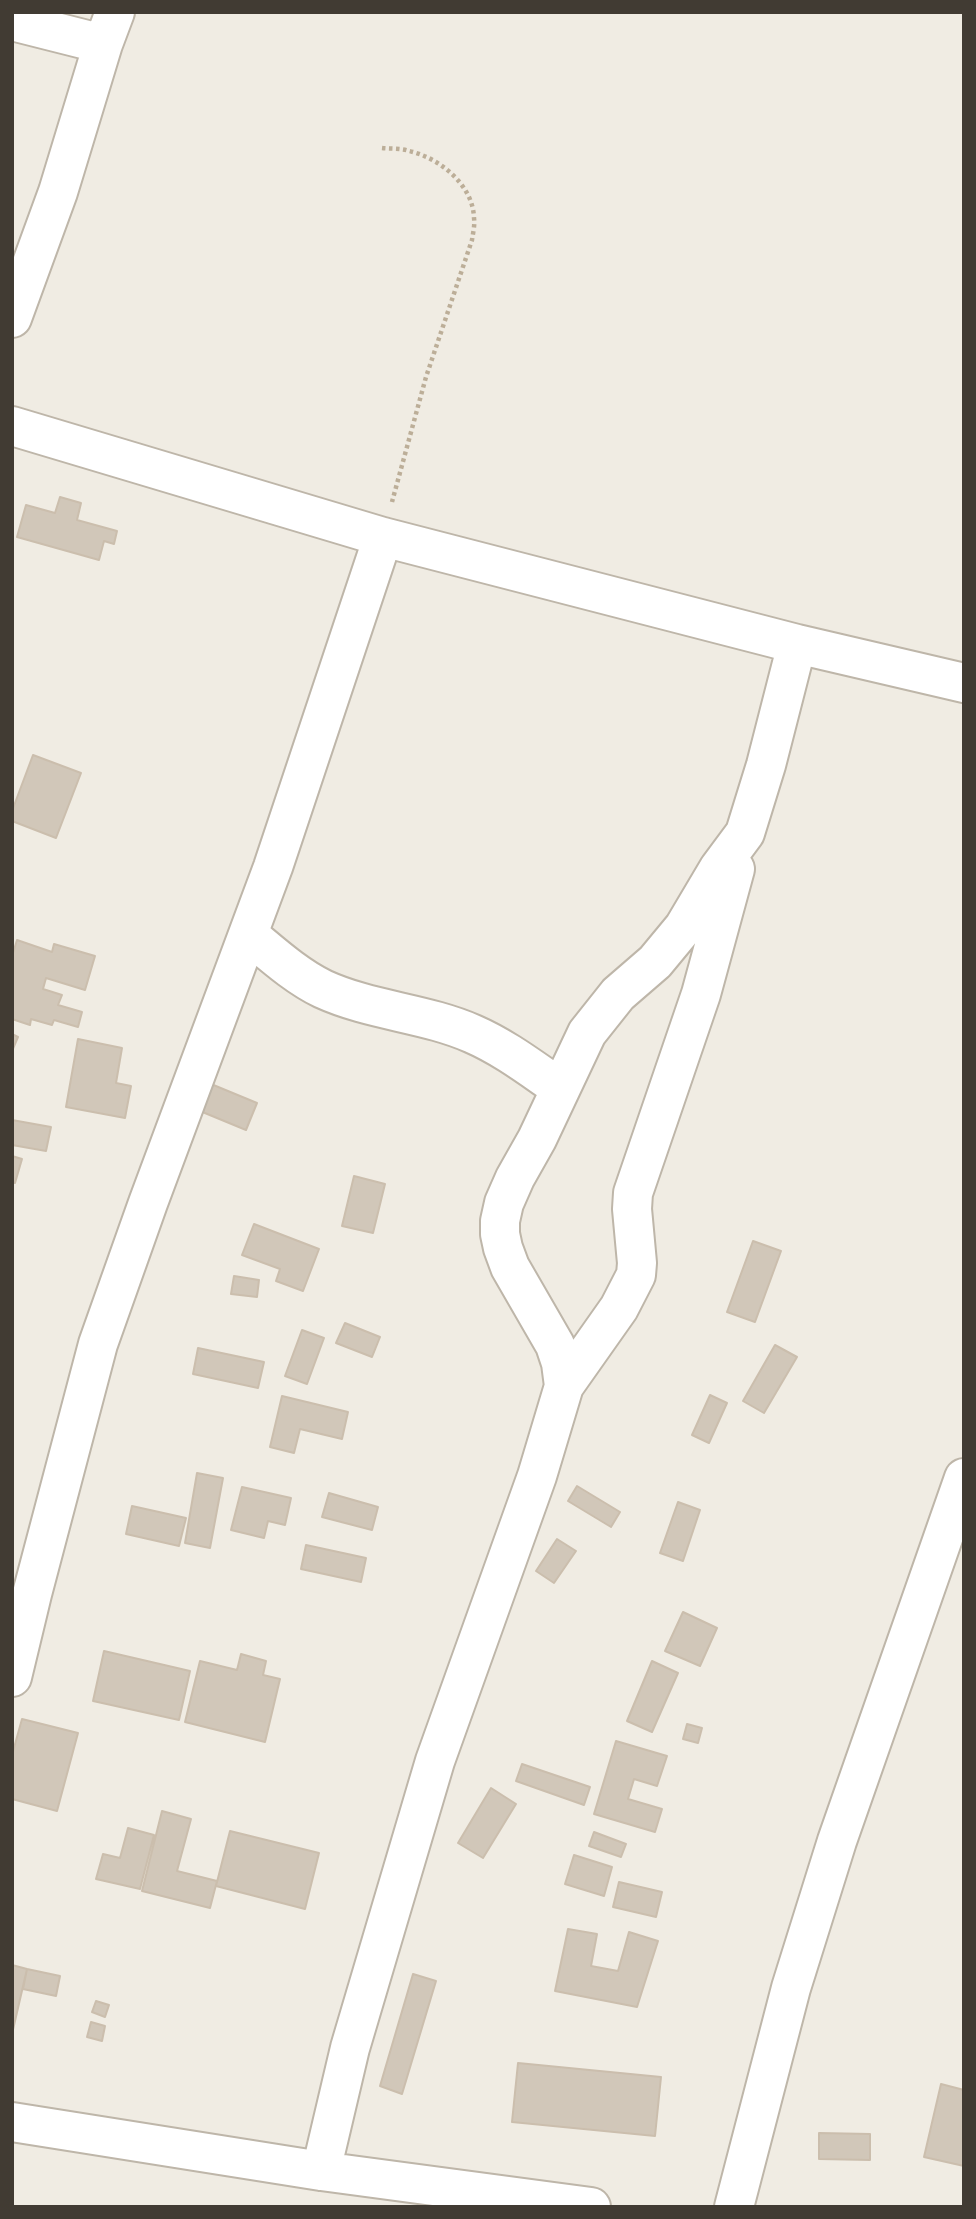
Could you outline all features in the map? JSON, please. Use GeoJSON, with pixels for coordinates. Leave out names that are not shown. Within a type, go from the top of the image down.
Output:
{"type":"FeatureCollection","features":[{"type":"Feature","properties":{"kind":"street"},"geometry":{"type":"LineString","coordinates":[[12,21],[109,28],[58,192],[12,318]]}},
{"type":"Feature","properties":{"kind":"street"},"geometry":{"type":"LineString","coordinates":[[12,426],[383,537],[797,645],[964,683]]}},
{"type":"Feature","properties":{"kind":"street"},"geometry":{"type":"LineString","coordinates":[[12,1676],[98,1343],[249,935],[383,537]]}},
{"type":"Feature","properties":{"kind":"street"},"geometry":{"type":"LineString","coordinates":[[321,2171],[349,2048],[435,1761],[537,1476],[564,1386],[619,1308],[636,1275],[632,1209],[634,1194],[701,994],[797,645]]}},
{"type":"Feature","properties":{"kind":"street"},"geometry":{"type":"LineString","coordinates":[[564,1386],[555,1345],[510,1267],[500,1234],[504,1203],[587,1033],[618,994],[655,962],[684,927],[719,868],[745,834]]}},
{"type":"Feature","properties":{"kind":"street"},"geometry":{"type":"LineString","coordinates":[[249,935],[289,968],[322,988],[357,1001],[472,1033],[512,1055],[560,1088]]}},
{"type":"Feature","properties":{"kind":"street"},"geometry":{"type":"LineString","coordinates":[[733,2207],[791,1988],[837,1841],[964,1478]]}},
{"type":"Feature","properties":{"kind":"street"},"geometry":{"type":"LineString","coordinates":[[12,2123],[321,2171],[591,2207]]}},
{"type":"Feature","properties":{"kind":"path"},"geometry":{"type":"LineString","coordinates":[[382,148],[409,150],[449,170],[467,192],[474,217],[472,240],[426,377],[383,537]]}},
{"type":"Feature","properties":{"kind":"building"},"geometry":{"type":"Polygon","coordinates":[[[60,497],[81,503],[77,520],[117,531],[114,544],[104,541],[99,560],[17,537],[26,505],[55,513],[60,497]]]}},
{"type":"Feature","properties":{"kind":"building"},"geometry":{"type":"Polygon","coordinates":[[[33,755],[81,773],[56,838],[12,821],[12,811],[33,755]]]}},
{"type":"Feature","properties":{"kind":"building"},"geometry":{"type":"Polygon","coordinates":[[[17,940],[52,952],[54,944],[95,956],[85,990],[46,978],[43,989],[62,995],[58,1005],[82,1012],[78,1027],[54,1020],[52,1025],[31,1019],[30,1025],[12,1019],[12,956],[17,940]]]}},
{"type":"Feature","properties":{"kind":"building"},"geometry":{"type":"Polygon","coordinates":[[[12,1034],[18,1037],[12,1051],[12,1034]]]}},
{"type":"Feature","properties":{"kind":"building"},"geometry":{"type":"Polygon","coordinates":[[[78,1039],[122,1048],[116,1083],[131,1086],[125,1118],[66,1107],[78,1039]]]}},
{"type":"Feature","properties":{"kind":"building"},"geometry":{"type":"Polygon","coordinates":[[[211,1084],[257,1103],[246,1130],[200,1111],[211,1084]]]}},
{"type":"Feature","properties":{"kind":"building"},"geometry":{"type":"Polygon","coordinates":[[[12,1120],[51,1127],[46,1151],[12,1145],[12,1120]]]}},
{"type":"Feature","properties":{"kind":"building"},"geometry":{"type":"Polygon","coordinates":[[[12,1156],[22,1159],[15,1183],[12,1182],[12,1156]]]}},
{"type":"Feature","properties":{"kind":"building"},"geometry":{"type":"Polygon","coordinates":[[[354,1176],[385,1184],[373,1233],[342,1226],[354,1176]]]}},
{"type":"Feature","properties":{"kind":"building"},"geometry":{"type":"Polygon","coordinates":[[[254,1224],[319,1249],[303,1291],[276,1281],[280,1269],[242,1255],[254,1224]]]}},
{"type":"Feature","properties":{"kind":"building"},"geometry":{"type":"Polygon","coordinates":[[[753,1241],[781,1251],[755,1322],[727,1312],[753,1241]]]}},
{"type":"Feature","properties":{"kind":"building"},"geometry":{"type":"Polygon","coordinates":[[[234,1276],[259,1280],[257,1297],[231,1294],[234,1276]]]}},
{"type":"Feature","properties":{"kind":"building"},"geometry":{"type":"Polygon","coordinates":[[[345,1323],[380,1337],[372,1357],[336,1343],[345,1323]]]}},
{"type":"Feature","properties":{"kind":"building"},"geometry":{"type":"Polygon","coordinates":[[[302,1330],[324,1338],[307,1384],[285,1376],[302,1330]]]}},
{"type":"Feature","properties":{"kind":"building"},"geometry":{"type":"Polygon","coordinates":[[[775,1345],[797,1357],[764,1413],[743,1401],[775,1345]]]}},
{"type":"Feature","properties":{"kind":"building"},"geometry":{"type":"Polygon","coordinates":[[[198,1348],[264,1362],[258,1388],[193,1374],[198,1348]]]}},
{"type":"Feature","properties":{"kind":"building"},"geometry":{"type":"Polygon","coordinates":[[[710,1395],[727,1403],[709,1443],[692,1435],[710,1395]]]}},
{"type":"Feature","properties":{"kind":"building"},"geometry":{"type":"Polygon","coordinates":[[[282,1396],[348,1412],[342,1439],[300,1429],[294,1453],[270,1447],[282,1396]]]}},
{"type":"Feature","properties":{"kind":"building"},"geometry":{"type":"Polygon","coordinates":[[[197,1473],[223,1478],[210,1548],[185,1543],[197,1473]]]}},
{"type":"Feature","properties":{"kind":"building"},"geometry":{"type":"Polygon","coordinates":[[[577,1486],[620,1512],[611,1527],[568,1501],[577,1486]]]}},
{"type":"Feature","properties":{"kind":"building"},"geometry":{"type":"Polygon","coordinates":[[[242,1487],[291,1498],[285,1525],[268,1521],[264,1538],[231,1530],[242,1487]]]}},
{"type":"Feature","properties":{"kind":"building"},"geometry":{"type":"Polygon","coordinates":[[[329,1493],[378,1507],[372,1530],[322,1517],[329,1493]]]}},
{"type":"Feature","properties":{"kind":"building"},"geometry":{"type":"Polygon","coordinates":[[[678,1502],[700,1510],[683,1561],[660,1553],[678,1502]]]}},
{"type":"Feature","properties":{"kind":"building"},"geometry":{"type":"Polygon","coordinates":[[[132,1506],[186,1518],[179,1546],[126,1534],[132,1506]]]}},
{"type":"Feature","properties":{"kind":"building"},"geometry":{"type":"Polygon","coordinates":[[[557,1539],[576,1551],[554,1583],[536,1571],[557,1539]]]}},
{"type":"Feature","properties":{"kind":"building"},"geometry":{"type":"Polygon","coordinates":[[[306,1545],[366,1558],[361,1582],[301,1569],[306,1545]]]}},
{"type":"Feature","properties":{"kind":"building"},"geometry":{"type":"Polygon","coordinates":[[[683,1612],[717,1628],[700,1666],[665,1651],[683,1612]]]}},
{"type":"Feature","properties":{"kind":"building"},"geometry":{"type":"Polygon","coordinates":[[[104,1651],[190,1671],[179,1720],[93,1701],[104,1651]]]}},
{"type":"Feature","properties":{"kind":"building"},"geometry":{"type":"Polygon","coordinates":[[[241,1654],[266,1661],[263,1675],[280,1679],[265,1742],[185,1722],[200,1661],[237,1670],[241,1654]]]}},
{"type":"Feature","properties":{"kind":"building"},"geometry":{"type":"Polygon","coordinates":[[[652,1661],[678,1673],[652,1732],[627,1721],[652,1661]]]}},
{"type":"Feature","properties":{"kind":"building"},"geometry":{"type":"Polygon","coordinates":[[[22,1719],[78,1733],[57,1811],[12,1799],[12,1755],[22,1719]]]}},
{"type":"Feature","properties":{"kind":"building"},"geometry":{"type":"Polygon","coordinates":[[[687,1724],[702,1728],[698,1743],[683,1739],[687,1724]]]}},
{"type":"Feature","properties":{"kind":"building"},"geometry":{"type":"Polygon","coordinates":[[[616,1741],[667,1756],[657,1786],[634,1779],[628,1799],[662,1809],[655,1832],[594,1814],[616,1741]]]}},
{"type":"Feature","properties":{"kind":"building"},"geometry":{"type":"Polygon","coordinates":[[[522,1764],[590,1787],[584,1805],[516,1781],[522,1764]]]}},
{"type":"Feature","properties":{"kind":"building"},"geometry":{"type":"Polygon","coordinates":[[[491,1788],[516,1804],[483,1858],[458,1843],[491,1788]]]}},
{"type":"Feature","properties":{"kind":"building"},"geometry":{"type":"Polygon","coordinates":[[[162,1811],[191,1819],[177,1871],[217,1881],[210,1908],[142,1891],[162,1811]]]}},
{"type":"Feature","properties":{"kind":"building"},"geometry":{"type":"Polygon","coordinates":[[[128,1828],[154,1835],[140,1889],[96,1879],[103,1854],[120,1858],[128,1828]]]}},
{"type":"Feature","properties":{"kind":"building"},"geometry":{"type":"Polygon","coordinates":[[[230,1831],[319,1853],[305,1909],[216,1886],[230,1831]]]}},
{"type":"Feature","properties":{"kind":"building"},"geometry":{"type":"Polygon","coordinates":[[[594,1832],[626,1844],[621,1857],[589,1846],[594,1832]]]}},
{"type":"Feature","properties":{"kind":"building"},"geometry":{"type":"Polygon","coordinates":[[[574,1855],[612,1867],[604,1896],[565,1884],[574,1855]]]}},
{"type":"Feature","properties":{"kind":"building"},"geometry":{"type":"Polygon","coordinates":[[[619,1882],[662,1892],[656,1917],[613,1907],[619,1882]]]}},
{"type":"Feature","properties":{"kind":"building"},"geometry":{"type":"Polygon","coordinates":[[[568,1929],[597,1934],[591,1966],[618,1971],[629,1932],[658,1941],[637,2007],[555,1991],[568,1929]]]}},
{"type":"Feature","properties":{"kind":"building"},"geometry":{"type":"Polygon","coordinates":[[[12,1965],[27,1969],[12,2034],[12,1965]]]}},
{"type":"Feature","properties":{"kind":"building"},"geometry":{"type":"Polygon","coordinates":[[[27,1969],[60,1976],[56,1996],[23,1989],[27,1969]]]}},
{"type":"Feature","properties":{"kind":"building"},"geometry":{"type":"Polygon","coordinates":[[[413,1974],[436,1981],[402,2094],[380,2086],[413,1974]]]}},
{"type":"Feature","properties":{"kind":"building"},"geometry":{"type":"Polygon","coordinates":[[[96,2001],[109,2005],[105,2017],[92,2012],[96,2001]]]}},
{"type":"Feature","properties":{"kind":"building"},"geometry":{"type":"Polygon","coordinates":[[[91,2022],[105,2026],[102,2041],[87,2037],[91,2022]]]}},
{"type":"Feature","properties":{"kind":"building"},"geometry":{"type":"Polygon","coordinates":[[[518,2063],[661,2077],[655,2136],[512,2122],[518,2063]]]}},
{"type":"Feature","properties":{"kind":"building"},"geometry":{"type":"Polygon","coordinates":[[[941,2084],[964,2090],[964,2166],[924,2157],[941,2084]]]}},
{"type":"Feature","properties":{"kind":"building"},"geometry":{"type":"Polygon","coordinates":[[[819,2133],[870,2134],[870,2160],[819,2159],[819,2133]]]}}]}
